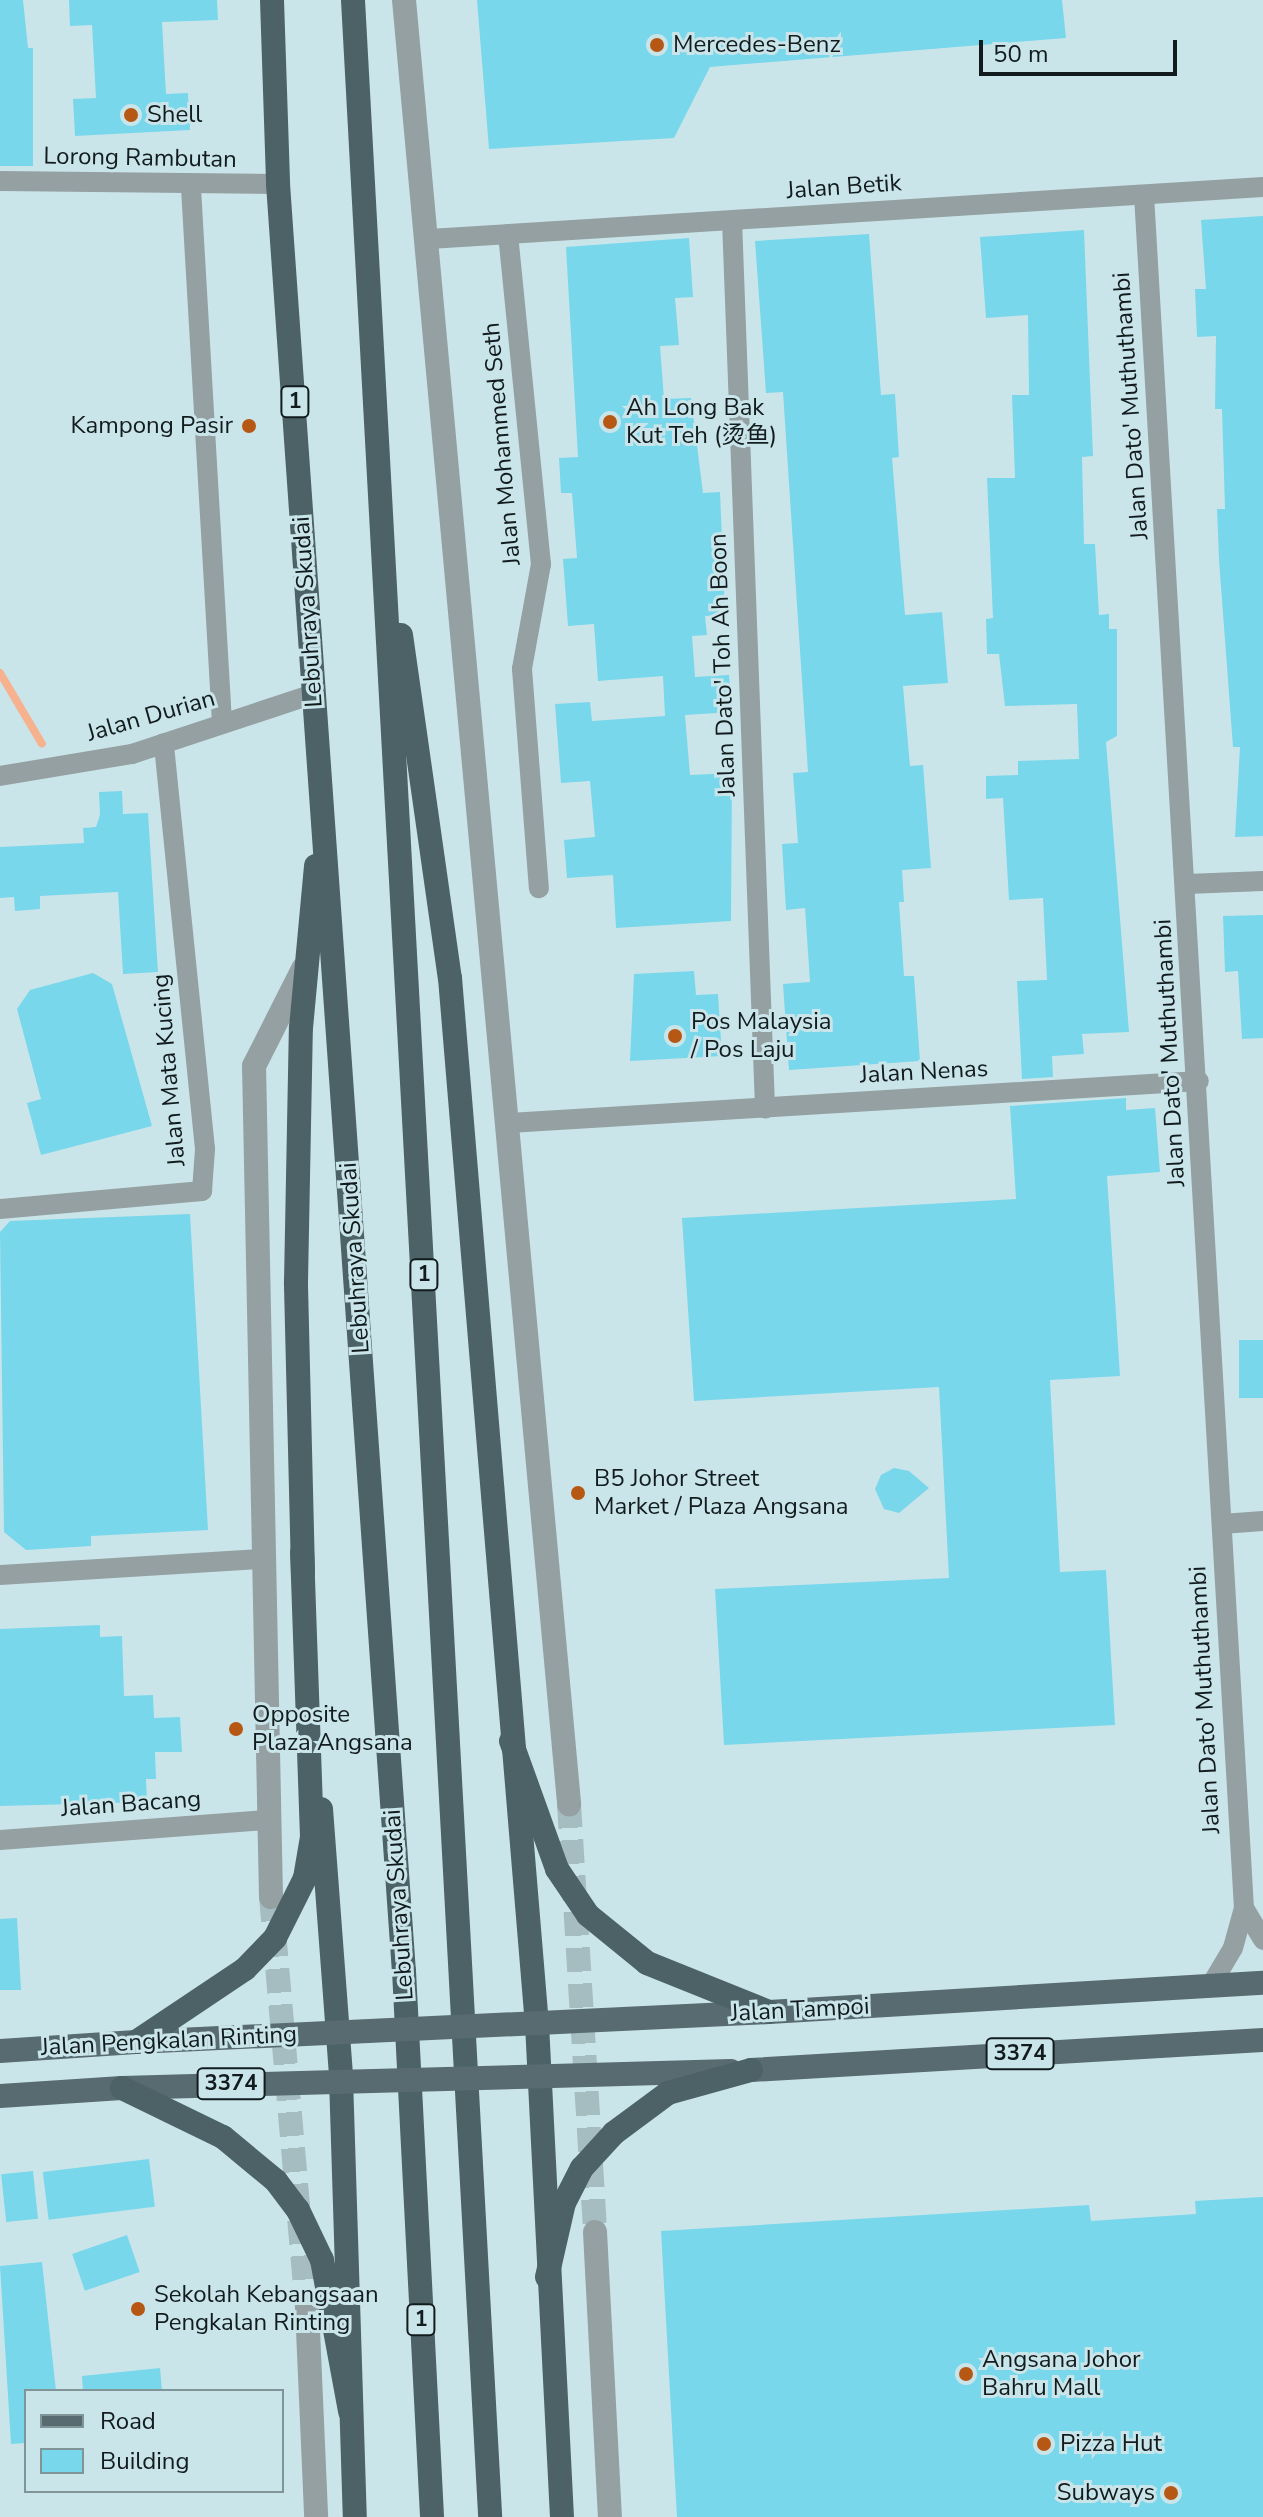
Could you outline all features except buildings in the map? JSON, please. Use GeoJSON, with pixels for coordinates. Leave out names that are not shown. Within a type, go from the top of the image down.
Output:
{"type":"FeatureCollection","features":[{"type":"Feature","properties":{"kind":"highway","name":"Lebuhraya Skudai"},"geometry":{"type":"LineString","coordinates":[[272,0],[278,184],[404,1971],[432,2517]]}},
{"type":"Feature","properties":{"kind":"highway","name":"1"},"geometry":{"type":"LineString","coordinates":[[353,0],[490,2517]]}},
{"type":"Feature","properties":{"kind":"highway"},"geometry":{"type":"LineString","coordinates":[[387,585],[410,670],[450,978],[483,1360],[511,1741],[537,2024],[547,2277],[562,2517]]}},
{"type":"Feature","properties":{"kind":"highway"},"geometry":{"type":"LineString","coordinates":[[136,2042],[245,1969],[275,1938],[305,1878],[312,1837],[298,1369],[305,963],[323,804]]}},
{"type":"Feature","properties":{"kind":"highway"},"geometry":{"type":"LineString","coordinates":[[302,1552],[341,2078],[355,2517]]}},
{"type":"Feature","properties":{"kind":"highway"},"geometry":{"type":"LineString","coordinates":[[511,1741],[557,1869],[588,1915],[660,1970],[777,2012]]}},
{"type":"Feature","properties":{"kind":"highway"},"geometry":{"type":"LineString","coordinates":[[547,2277],[564,2203],[582,2168],[614,2133],[668,2093],[751,2070]]}},
{"type":"Feature","properties":{"kind":"highway"},"geometry":{"type":"LineString","coordinates":[[122,2088],[223,2137],[276,2181],[298,2210],[322,2260],[350,2411]]}},
{"type":"Feature","properties":{"kind":"main road","name":"Jalan Tampoi"},"geometry":{"type":"LineString","coordinates":[[338,2031],[777,2012],[1263,1983]]}},
{"type":"Feature","properties":{"kind":"main road","name":"Jalan Pengkalan Rinting"},"geometry":{"type":"LineString","coordinates":[[0,2051],[338,2031]]}},
{"type":"Feature","properties":{"kind":"main road","name":"3374"},"geometry":{"type":"LineString","coordinates":[[341,2078],[751,2070],[1263,2040]]}},
{"type":"Feature","properties":{"kind":"main road","name":"Jalan Pengkalan Rinting"},"geometry":{"type":"LineString","coordinates":[[0,2096],[341,2078]]}},
{"type":"Feature","properties":{"kind":"street"},"geometry":{"type":"LineString","coordinates":[[404,0],[429,239],[569,1804]]}},
{"type":"Feature","properties":{"kind":"street","name":"Lorong Rambutan"},"geometry":{"type":"LineString","coordinates":[[0,181],[191,188],[278,184]]}},
{"type":"Feature","properties":{"kind":"street","name":"Jalan Betik"},"geometry":{"type":"LineString","coordinates":[[429,239],[1263,187]]}},
{"type":"Feature","properties":{"kind":"street"},"geometry":{"type":"LineString","coordinates":[[191,188],[222,723]]}},
{"type":"Feature","properties":{"kind":"street","name":"Jalan Dato' Muthuthambi"},"geometry":{"type":"LineString","coordinates":[[1144,195],[1199,1081],[1244,1908],[1233,1948],[1211,1985]]}},
{"type":"Feature","properties":{"kind":"street","name":"Jalan Dato' Toh Ah Boon"},"geometry":{"type":"LineString","coordinates":[[732,220],[765,1108]]}},
{"type":"Feature","properties":{"kind":"street","name":"Jalan Mohammed Seth"},"geometry":{"type":"LineString","coordinates":[[508,234],[541,564],[522,669],[539,888]]}},
{"type":"Feature","properties":{"kind":"street","name":"Jalan Durian"},"geometry":{"type":"LineString","coordinates":[[0,776],[164,743],[313,694]]}},
{"type":"Feature","properties":{"kind":"street","name":"Jalan Mata Kucing"},"geometry":{"type":"LineString","coordinates":[[0,1209],[202,1191],[205,1149],[164,743]]}},
{"type":"Feature","properties":{"kind":"street"},"geometry":{"type":"LineString","coordinates":[[1187,884],[1263,881]]}},
{"type":"Feature","properties":{"kind":"street"},"geometry":{"type":"LineString","coordinates":[[271,1897],[265,1820],[254,1066],[289,1007],[305,963]]}},
{"type":"Feature","properties":{"kind":"street","name":"Jalan Nenas"},"geometry":{"type":"LineString","coordinates":[[509,1123],[1199,1081]]}},
{"type":"Feature","properties":{"kind":"street"},"geometry":{"type":"LineString","coordinates":[[1222,1524],[1263,1521]]}},
{"type":"Feature","properties":{"kind":"street"},"geometry":{"type":"LineString","coordinates":[[0,1575],[263,1559]]}},
{"type":"Feature","properties":{"kind":"street","name":"Jalan Bacang"},"geometry":{"type":"LineString","coordinates":[[0,1840],[265,1820]]}},
{"type":"Feature","properties":{"kind":"street","name":"Jalan Dato' Muthuthambi"},"geometry":{"type":"LineString","coordinates":[[1244,1908],[1263,1940]]}},
{"type":"Feature","properties":{"kind":"street"},"geometry":{"type":"LineString","coordinates":[[595,2232],[610,2517]]}},
{"type":"Feature","properties":{"kind":"street"},"geometry":{"type":"LineString","coordinates":[[307,2307],[316,2517]]}},
{"type":"Feature","properties":{"kind":"waterway"},"geometry":{"type":"LineString","coordinates":[[0,673],[42,744]]}},
{"type":"Feature","properties":{"kind":"tunnel"},"geometry":{"type":"LineString","coordinates":[[569,1804],[595,2232]]}},
{"type":"Feature","properties":{"kind":"tunnel"},"geometry":{"type":"LineString","coordinates":[[271,1897],[307,2307]]}},
{"type":"Feature","properties":{"kind":"place","name":"Mercedes-Benz"},"geometry":{"type":"Point","coordinates":[657,45]}},
{"type":"Feature","properties":{"kind":"place","name":"Shell"},"geometry":{"type":"Point","coordinates":[131,115]}},
{"type":"Feature","properties":{"kind":"place","name":"Ah Long Bak Kut Teh (烫鱼)"},"geometry":{"type":"Point","coordinates":[610,422]}},
{"type":"Feature","properties":{"kind":"place","name":"Kampong Pasir"},"geometry":{"type":"Point","coordinates":[249,426]}},
{"type":"Feature","properties":{"kind":"place","name":"Pos Malaysia / Pos Laju"},"geometry":{"type":"Point","coordinates":[675,1036]}},
{"type":"Feature","properties":{"kind":"place","name":"B5 Johor Street Market / Plaza Angsana"},"geometry":{"type":"Point","coordinates":[578,1493]}},
{"type":"Feature","properties":{"kind":"place","name":"Opposite Plaza Angsana"},"geometry":{"type":"Point","coordinates":[236,1729]}},
{"type":"Feature","properties":{"kind":"place","name":"Sekolah Kebangsaan Pengkalan Rinting"},"geometry":{"type":"Point","coordinates":[138,2309]}},
{"type":"Feature","properties":{"kind":"place","name":"Angsana Johor Bahru Mall"},"geometry":{"type":"Point","coordinates":[966,2374]}},
{"type":"Feature","properties":{"kind":"place","name":"Pizza Hut"},"geometry":{"type":"Point","coordinates":[1044,2444]}},
{"type":"Feature","properties":{"kind":"place","name":"Subways"},"geometry":{"type":"Point","coordinates":[1171,2493]}}]}
